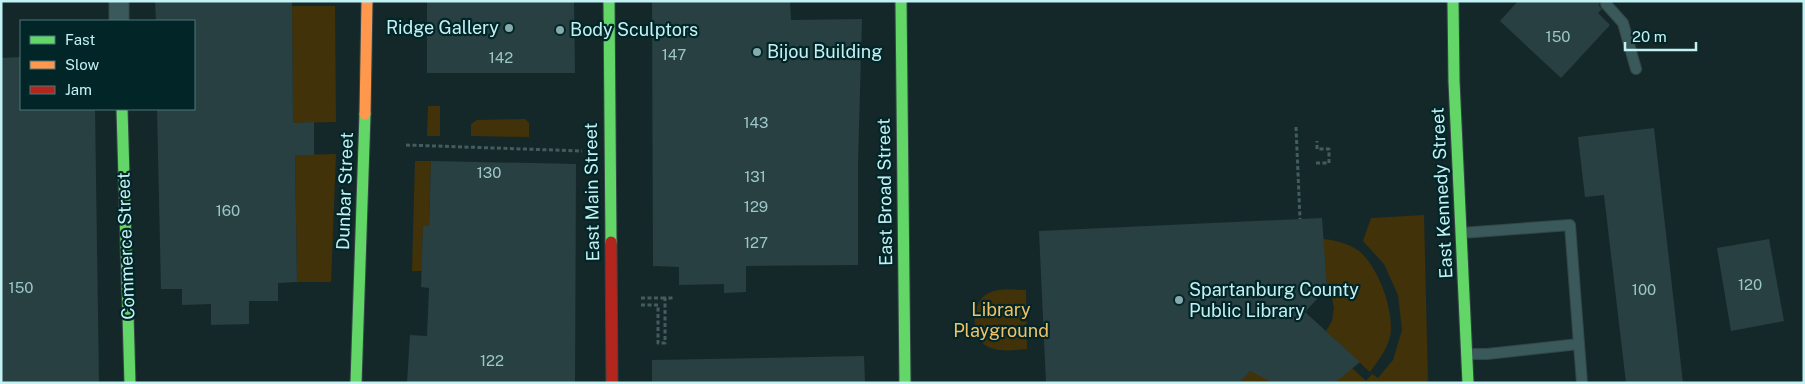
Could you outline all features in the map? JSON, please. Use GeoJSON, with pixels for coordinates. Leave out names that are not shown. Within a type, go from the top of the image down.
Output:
{"type":"FeatureCollection","features":[{"type":"Feature","properties":{"kind":"street"},"geometry":{"type":"LineString","coordinates":[[119,1],[120,20]]}},
{"type":"Feature","properties":{"kind":"street","name":"Dunbar Street"},"geometry":{"type":"LineString","coordinates":[[356,383],[368,1]]}},
{"type":"Feature","properties":{"kind":"street","name":"East Main Street"},"geometry":{"type":"LineString","coordinates":[[609,1],[612,383]]}},
{"type":"Feature","properties":{"kind":"street","name":"East Broad Street"},"geometry":{"type":"LineString","coordinates":[[901,1],[905,383]]}},
{"type":"Feature","properties":{"kind":"street","name":"East Kennedy Street"},"geometry":{"type":"LineString","coordinates":[[1454,1],[1454,81],[1468,383]]}},
{"type":"Feature","properties":{"kind":"street","name":"Commerce Street"},"geometry":{"type":"LineString","coordinates":[[122,110],[130,383]]}},
{"type":"Feature","properties":{"kind":"lane"},"geometry":{"type":"LineString","coordinates":[[1606,4],[1623,23],[1636,69]]}},
{"type":"Feature","properties":{"kind":"lane"},"geometry":{"type":"LineString","coordinates":[[1461,233],[1570,225],[1582,383]]}},
{"type":"Feature","properties":{"kind":"lane"},"geometry":{"type":"LineString","coordinates":[[1466,354],[1487,354],[1580,344]]}},
{"type":"Feature","properties":{"kind":"path"},"geometry":{"type":"LineString","coordinates":[[1296,127],[1300,219]]}},
{"type":"Feature","properties":{"kind":"path"},"geometry":{"type":"LineString","coordinates":[[1316,163],[1329,163],[1329,148],[1317,149],[1317,142]]}},
{"type":"Feature","properties":{"kind":"path"},"geometry":{"type":"LineString","coordinates":[[406,145],[582,151]]}},
{"type":"Feature","properties":{"kind":"path"},"geometry":{"type":"LineString","coordinates":[[641,298],[673,298]]}},
{"type":"Feature","properties":{"kind":"path"},"geometry":{"type":"LineString","coordinates":[[641,305],[658,304],[658,343],[665,343],[665,298]]}},
{"type":"Feature","properties":{"kind":"green space"},"geometry":{"type":"Polygon","coordinates":[[[292,6],[335,6],[336,122],[293,123],[292,6]]]}},
{"type":"Feature","properties":{"kind":"green space"},"geometry":{"type":"Polygon","coordinates":[[[428,106],[440,106],[440,136],[427,136],[428,106]]]}},
{"type":"Feature","properties":{"kind":"green space"},"geometry":{"type":"Polygon","coordinates":[[[525,119],[529,123],[529,137],[471,136],[471,124],[477,120],[525,119]]]}},
{"type":"Feature","properties":{"kind":"green space"},"geometry":{"type":"Polygon","coordinates":[[[336,154],[331,282],[297,282],[295,155],[336,154]]]}},
{"type":"Feature","properties":{"kind":"green space"},"geometry":{"type":"Polygon","coordinates":[[[415,161],[431,161],[429,226],[423,226],[422,271],[412,271],[415,161]]]}},
{"type":"Feature","properties":{"kind":"green space"},"geometry":{"type":"Polygon","coordinates":[[[1424,215],[1428,383],[1332,383],[1352,368],[1366,381],[1372,374],[1378,378],[1393,360],[1402,330],[1398,295],[1384,264],[1363,241],[1371,218],[1424,215]]]}},
{"type":"Feature","properties":{"kind":"green space"},"geometry":{"type":"Polygon","coordinates":[[[1323,239],[1351,246],[1359,251],[1372,266],[1386,297],[1391,328],[1389,340],[1384,352],[1370,372],[1326,331],[1332,321],[1334,308],[1327,288],[1323,239]]]}},
{"type":"Feature","properties":{"kind":"green space","name":"Library Playground"},"geometry":{"type":"Polygon","coordinates":[[[1026,290],[1027,349],[1000,350],[985,345],[980,340],[975,325],[975,316],[980,301],[995,291],[1026,290]]]}},
{"type":"Feature","properties":{"kind":"green space"},"geometry":{"type":"Polygon","coordinates":[[[1252,369],[1274,383],[1242,383],[1240,381],[1252,369]]]}},
{"type":"Feature","properties":{"kind":"building"},"geometry":{"type":"Polygon","coordinates":[[[155,1],[292,1],[293,123],[314,122],[314,155],[295,155],[297,282],[278,283],[278,301],[249,301],[249,324],[211,325],[211,304],[182,305],[182,289],[161,289],[157,110],[195,110],[195,20],[156,20],[155,1]]]}},
{"type":"Feature","properties":{"kind":"building"},"geometry":{"type":"Polygon","coordinates":[[[427,1],[574,1],[575,73],[427,73],[427,1]]]}},
{"type":"Feature","properties":{"kind":"building"},"geometry":{"type":"Polygon","coordinates":[[[652,1],[790,1],[791,20],[862,19],[858,163],[858,265],[746,266],[746,292],[724,293],[724,284],[679,285],[679,267],[653,266],[652,1]]]}},
{"type":"Feature","properties":{"kind":"building"},"geometry":{"type":"Polygon","coordinates":[[[1518,1],[1600,1],[1599,6],[1602,9],[1598,13],[1610,25],[1561,78],[1500,21],[1518,1]]]}},
{"type":"Feature","properties":{"kind":"building"},"geometry":{"type":"Polygon","coordinates":[[[20,57],[20,110],[95,110],[99,383],[1,383],[1,58],[20,57]]]}},
{"type":"Feature","properties":{"kind":"building"},"geometry":{"type":"Polygon","coordinates":[[[1654,128],[1683,383],[1626,383],[1604,195],[1585,197],[1578,137],[1654,128]]]}},
{"type":"Feature","properties":{"kind":"building"},"geometry":{"type":"Polygon","coordinates":[[[431,161],[576,164],[575,383],[407,383],[410,335],[427,336],[429,288],[421,287],[423,226],[429,226],[431,161]]]}},
{"type":"Feature","properties":{"kind":"building","name":"Spartanburg County Public Library"},"geometry":{"type":"Polygon","coordinates":[[[1322,218],[1327,288],[1305,312],[1360,362],[1337,381],[1332,383],[1274,383],[1250,371],[1239,383],[1046,383],[1039,231],[1322,218]]]}},
{"type":"Feature","properties":{"kind":"building"},"geometry":{"type":"Polygon","coordinates":[[[1769,239],[1784,321],[1731,331],[1717,248],[1769,239]]]}},
{"type":"Feature","properties":{"kind":"building"},"geometry":{"type":"Polygon","coordinates":[[[864,356],[865,383],[652,383],[652,360],[864,356]]]}},
{"type":"Feature","properties":{"kind":"traffic: fast"},"geometry":{"type":"LineString","coordinates":[[609,1],[611,242]]}},
{"type":"Feature","properties":{"kind":"traffic: fast"},"geometry":{"type":"LineString","coordinates":[[901,1],[905,383]]}},
{"type":"Feature","properties":{"kind":"traffic: fast"},"geometry":{"type":"LineString","coordinates":[[1453,1],[1454,81],[1468,383]]}},
{"type":"Feature","properties":{"kind":"traffic: fast"},"geometry":{"type":"LineString","coordinates":[[122,110],[130,383]]}},
{"type":"Feature","properties":{"kind":"traffic: fast"},"geometry":{"type":"LineString","coordinates":[[356,383],[365,114]]}},
{"type":"Feature","properties":{"kind":"traffic: slow"},"geometry":{"type":"LineString","coordinates":[[365,114],[367,1]]}},
{"type":"Feature","properties":{"kind":"traffic: jam"},"geometry":{"type":"LineString","coordinates":[[611,242],[612,383]]}},
{"type":"Feature","properties":{"kind":"place","name":"Ridge Gallery"},"geometry":{"type":"Point","coordinates":[509,28]}},
{"type":"Feature","properties":{"kind":"place","name":"Body Sculptors"},"geometry":{"type":"Point","coordinates":[560,30]}},
{"type":"Feature","properties":{"kind":"place","name":"Bijou Building"},"geometry":{"type":"Point","coordinates":[757,52]}},
{"type":"Feature","properties":{"kind":"place","name":"Spartanburg County Public Library"},"geometry":{"type":"Point","coordinates":[1179,300]}}]}
